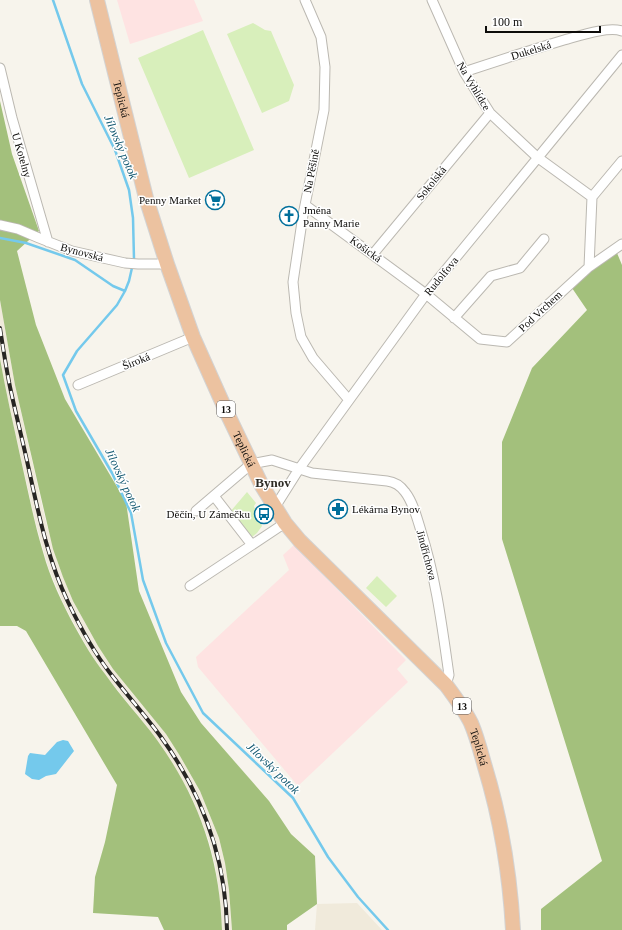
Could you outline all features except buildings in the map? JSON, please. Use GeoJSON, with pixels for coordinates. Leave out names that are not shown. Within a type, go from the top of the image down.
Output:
{"type":"FeatureCollection","features":[{"type":"Feature","properties":{"kind":"main road","name":"Teplická"},"geometry":{"type":"LineString","coordinates":[[96,0],[146,198],[167,264],[193,337],[251,464],[285,523],[300,541],[446,685],[461,705],[471,723],[488,778],[501,832],[510,892],[513,930]]}},
{"type":"Feature","properties":{"kind":"street","name":"Na Vyhlídce"},"geometry":{"type":"LineString","coordinates":[[432,0],[464,72],[490,113],[537,157],[592,197]]}},
{"type":"Feature","properties":{"kind":"street","name":"Na Pěšině"},"geometry":{"type":"LineString","coordinates":[[307,3],[320,37],[325,67],[324,110],[305,205],[293,282],[296,313],[302,337],[313,358],[349,400]]}},
{"type":"Feature","properties":{"kind":"street","name":"Dukelská"},"geometry":{"type":"LineString","coordinates":[[464,72],[589,33],[617,29],[622,31]]}},
{"type":"Feature","properties":{"kind":"street","name":"Rudolfova"},"geometry":{"type":"LineString","coordinates":[[275,507],[299,469],[426,294],[622,55]]}},
{"type":"Feature","properties":{"kind":"street","name":"U Kotelny"},"geometry":{"type":"LineString","coordinates":[[0,68],[12,118],[48,242]]}},
{"type":"Feature","properties":{"kind":"street","name":"Sokolská"},"geometry":{"type":"LineString","coordinates":[[373,254],[490,113]]}},
{"type":"Feature","properties":{"kind":"street"},"geometry":{"type":"LineString","coordinates":[[589,267],[592,197],[622,161]]}},
{"type":"Feature","properties":{"kind":"street","name":"Košická"},"geometry":{"type":"LineString","coordinates":[[305,205],[426,294]]}},
{"type":"Feature","properties":{"kind":"street","name":"Bynovská"},"geometry":{"type":"LineString","coordinates":[[0,225],[18,229],[72,251],[138,264],[167,264]]}},
{"type":"Feature","properties":{"kind":"street"},"geometry":{"type":"LineString","coordinates":[[454,318],[491,276],[520,268],[544,238]]}},
{"type":"Feature","properties":{"kind":"street","name":"Pod Vrchem"},"geometry":{"type":"LineString","coordinates":[[426,294],[480,339],[507,342],[589,267],[622,244]]}},
{"type":"Feature","properties":{"kind":"street","name":"Široká"},"geometry":{"type":"LineString","coordinates":[[78,384],[193,337]]}},
{"type":"Feature","properties":{"kind":"street","name":"Jindřichova"},"geometry":{"type":"LineString","coordinates":[[251,464],[272,460],[312,473],[393,482],[406,492],[417,518],[430,558],[449,675],[446,685]]}},
{"type":"Feature","properties":{"kind":"street"},"geometry":{"type":"LineString","coordinates":[[196,511],[251,464]]}},
{"type":"Feature","properties":{"kind":"street"},"geometry":{"type":"LineString","coordinates":[[214,496],[252,545]]}},
{"type":"Feature","properties":{"kind":"street"},"geometry":{"type":"LineString","coordinates":[[190,586],[285,523]]}},
{"type":"Feature","properties":{"kind":"shaded area"},"geometry":{"type":"Polygon","coordinates":[[[117,0],[194,0],[203,21],[130,44],[117,0]]]}},
{"type":"Feature","properties":{"kind":"shaded area"},"geometry":{"type":"Polygon","coordinates":[[[0,300],[15,385],[45,518],[58,564],[73,601],[98,646],[113,669],[166,734],[200,791],[219,838],[225,863],[232,930],[222,930],[215,865],[209,841],[191,795],[141,719],[105,675],[89,651],[64,605],[48,567],[35,521],[5,387],[0,359],[0,300]]]}},
{"type":"Feature","properties":{"kind":"shaded area"},"geometry":{"type":"Polygon","coordinates":[[[294,545],[406,660],[397,669],[408,682],[298,786],[198,667],[196,657],[289,570],[283,555],[294,545]]]}},
{"type":"Feature","properties":{"kind":"shaded area"},"geometry":{"type":"Polygon","coordinates":[[[357,903],[382,930],[315,930],[317,904],[357,903]]]}},
{"type":"Feature","properties":{"kind":"green space"},"geometry":{"type":"Polygon","coordinates":[[[253,23],[265,30],[271,31],[294,85],[289,101],[262,113],[227,34],[253,23]]]}},
{"type":"Feature","properties":{"kind":"green space"},"geometry":{"type":"Polygon","coordinates":[[[203,30],[254,150],[189,178],[138,58],[203,30]]]}},
{"type":"Feature","properties":{"kind":"green space"},"geometry":{"type":"Polygon","coordinates":[[[0,101],[12,154],[39,231],[17,251],[36,325],[65,399],[126,502],[139,591],[181,692],[201,723],[269,801],[291,834],[315,856],[317,904],[287,925],[287,930],[232,930],[225,863],[219,838],[200,791],[166,734],[113,669],[98,646],[73,601],[53,549],[15,385],[0,300],[0,101]]]}},
{"type":"Feature","properties":{"kind":"green space"},"geometry":{"type":"Polygon","coordinates":[[[617,253],[622,265],[622,930],[541,930],[541,909],[602,861],[502,539],[502,442],[532,368],[587,310],[572,288],[588,273],[617,253]]]}},
{"type":"Feature","properties":{"kind":"green space"},"geometry":{"type":"Polygon","coordinates":[[[0,359],[34,518],[46,562],[53,581],[70,618],[93,657],[157,740],[185,784],[212,854],[217,879],[222,930],[164,930],[158,917],[93,913],[95,877],[105,842],[117,785],[26,631],[17,626],[0,626],[0,359]]]}},
{"type":"Feature","properties":{"kind":"green space"},"geometry":{"type":"Polygon","coordinates":[[[247,492],[256,503],[254,506],[255,509],[260,508],[262,515],[259,518],[262,526],[252,537],[230,512],[247,492]]]}},
{"type":"Feature","properties":{"kind":"green space"},"geometry":{"type":"Polygon","coordinates":[[[377,576],[397,596],[386,607],[366,588],[377,576]]]}},
{"type":"Feature","properties":{"kind":"water"},"geometry":{"type":"Polygon","coordinates":[[[63,740],[68,741],[74,751],[56,774],[46,776],[39,780],[32,779],[25,774],[28,756],[30,753],[45,755],[57,742],[63,740]]]}},
{"type":"Feature","properties":{"kind":"waterway","name":"Jílovský potok"},"geometry":{"type":"LineString","coordinates":[[53,0],[82,84],[115,150],[129,190],[133,218],[134,259],[125,291],[117,305],[77,351],[63,375],[76,411],[112,473],[131,513],[143,580],[166,643],[203,713],[293,798],[328,857],[358,897],[388,930]]}},
{"type":"Feature","properties":{"kind":"waterway"},"geometry":{"type":"LineString","coordinates":[[0,238],[26,243],[75,260],[113,286],[125,291]]}},
{"type":"Feature","properties":{"kind":"railway"},"geometry":{"type":"LineString","coordinates":[[0,328],[12,397],[40,521],[61,586],[82,630],[92,647],[110,673],[161,737],[189,782],[200,805],[217,853],[226,903],[227,930]]}},
{"type":"Feature","properties":{"kind":"place","name":"Penny Market"},"geometry":{"type":"Point","coordinates":[215,200]}},
{"type":"Feature","properties":{"kind":"place","name":"Jména Panny Marie"},"geometry":{"type":"Point","coordinates":[289,216]}},
{"type":"Feature","properties":{"kind":"place","name":"Lékárna Bynov"},"geometry":{"type":"Point","coordinates":[338,509]}},
{"type":"Feature","properties":{"kind":"place","name":"Děčín, U Zámečku"},"geometry":{"type":"Point","coordinates":[264,514]}},
{"type":"Feature","properties":{"kind":"district","name":"Bynov"},"geometry":{"type":"Point","coordinates":[273,482]}}]}
